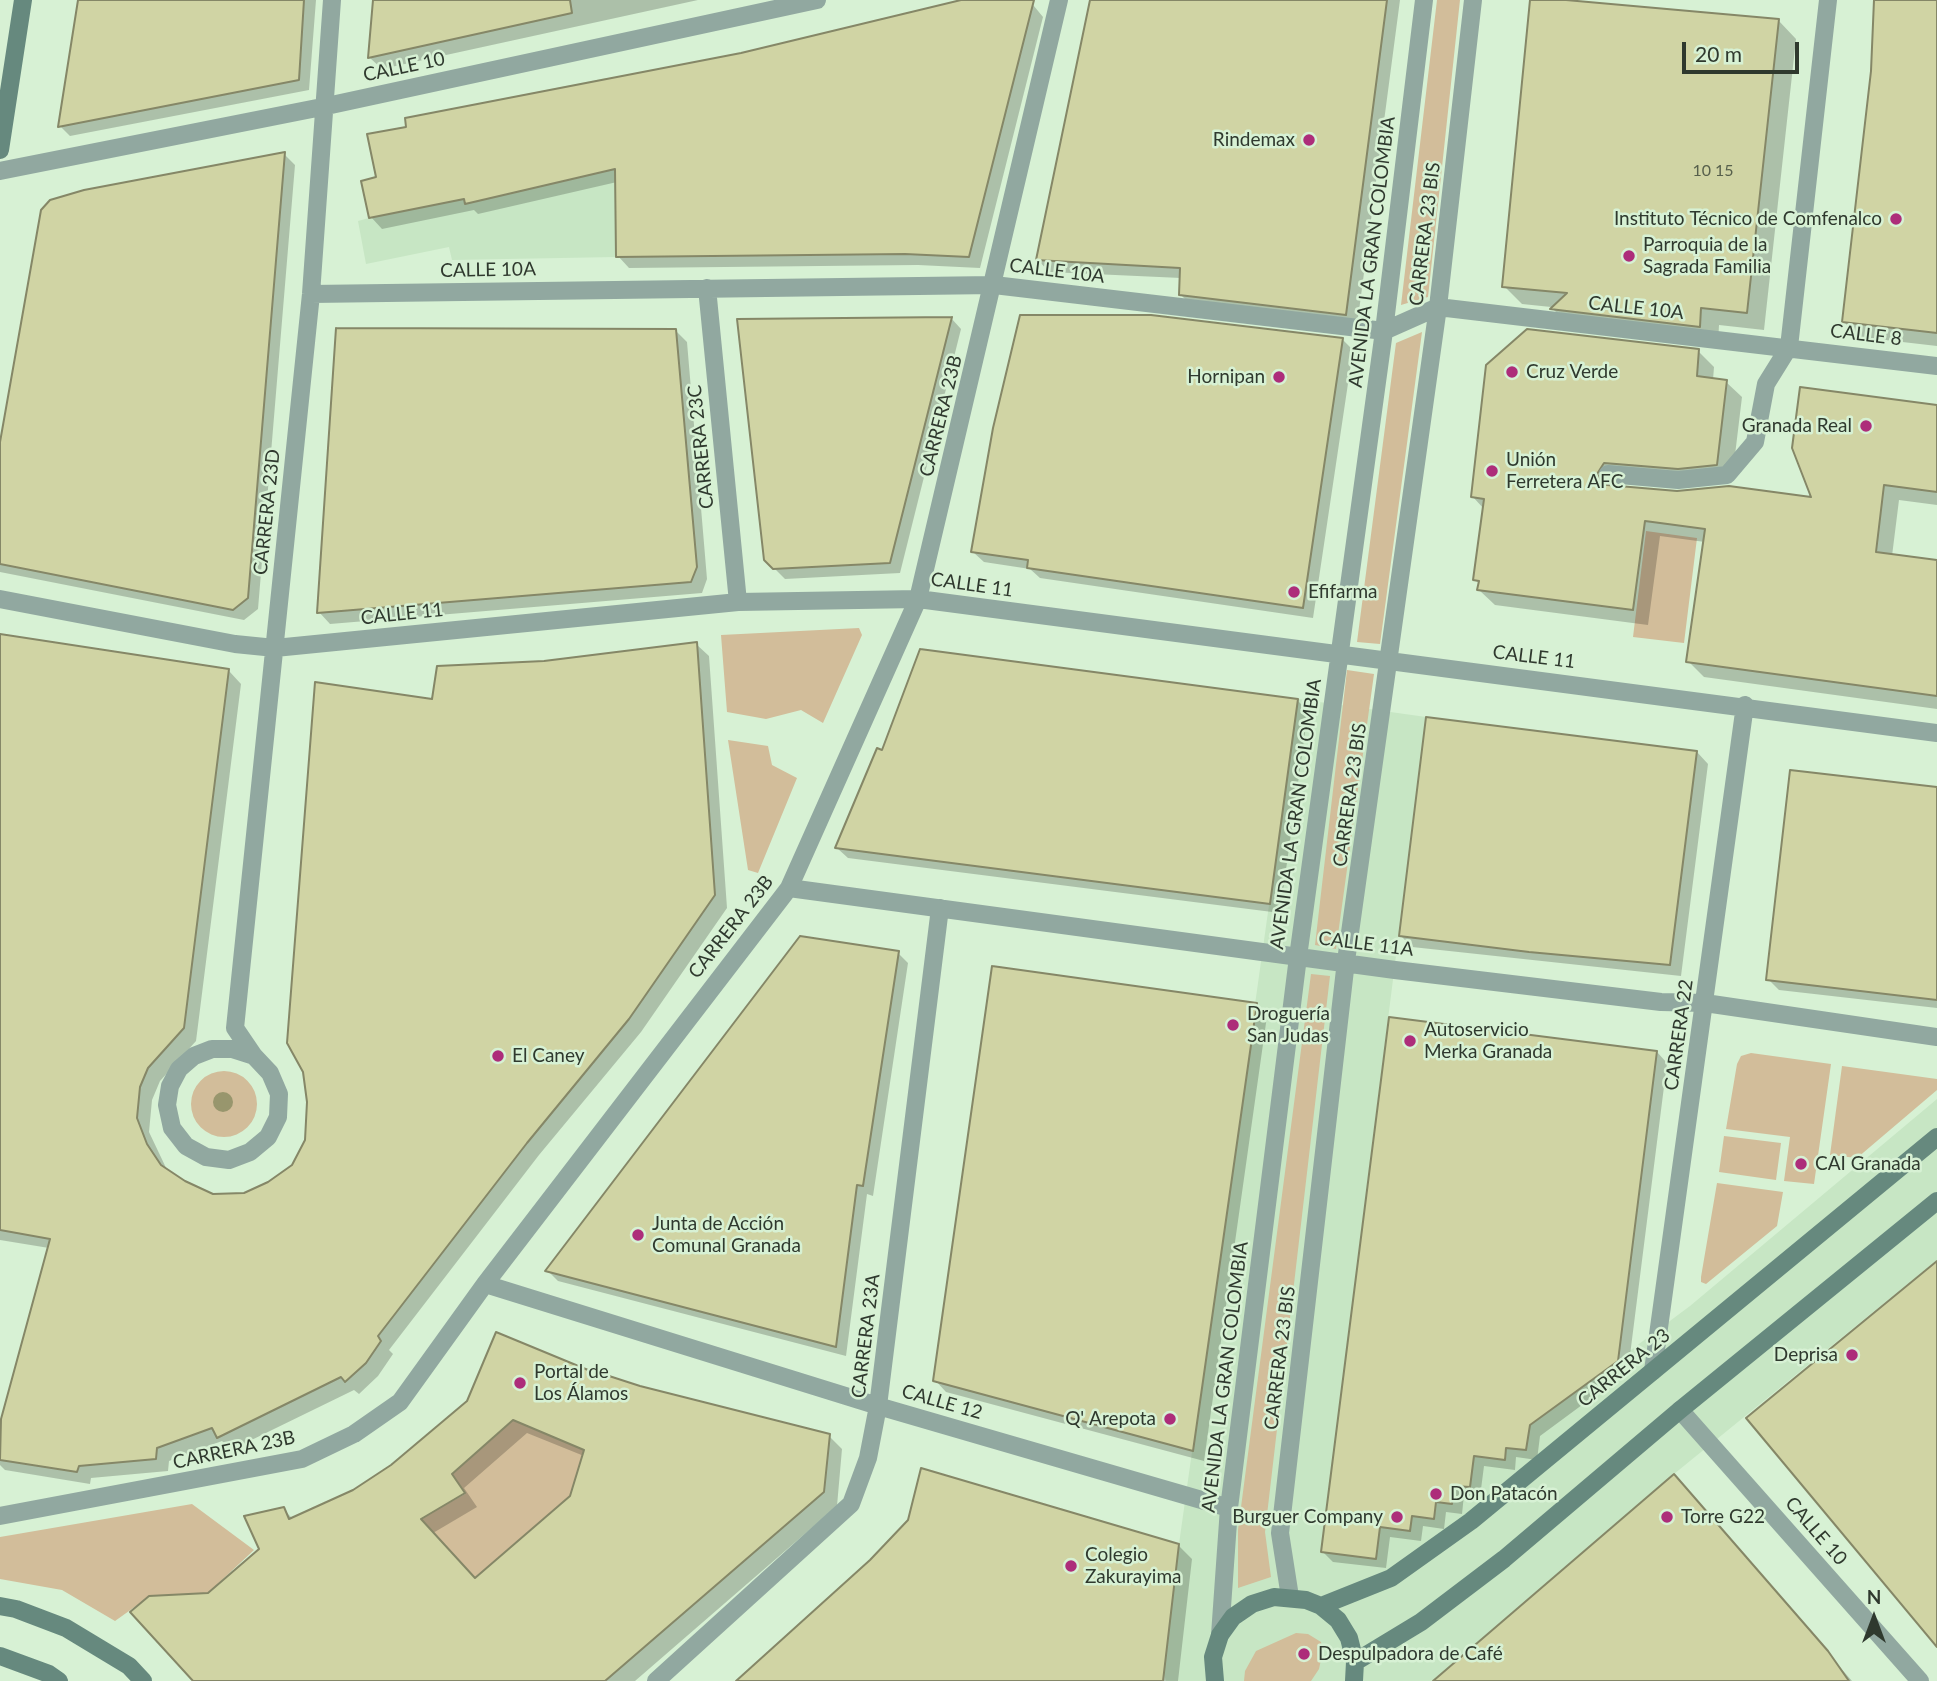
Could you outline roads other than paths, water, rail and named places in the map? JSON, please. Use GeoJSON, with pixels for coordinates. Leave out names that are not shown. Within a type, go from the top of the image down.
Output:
{"type":"FeatureCollection","features":[{"type":"Feature","properties":{"kind":"main road"},"geometry":{"type":"LineString","coordinates":[[0,150],[23,0]]}},
{"type":"Feature","properties":{"kind":"main road","name":"CARRERA 23"},"geometry":{"type":"LineString","coordinates":[[1321,1606],[1391,1578],[1471,1521],[1937,1137]]}},
{"type":"Feature","properties":{"kind":"main road"},"geometry":{"type":"LineString","coordinates":[[1355,1662],[1421,1622],[1504,1559],[1680,1410],[1937,1201]]}},
{"type":"Feature","properties":{"kind":"main road"},"geometry":{"type":"LineString","coordinates":[[1215,1681],[1213,1657],[1220,1635],[1233,1617],[1252,1604],[1274,1597],[1290,1597],[1321,1606],[1338,1620],[1349,1638],[1355,1662],[1354,1681]]}},
{"type":"Feature","properties":{"kind":"main road"},"geometry":{"type":"LineString","coordinates":[[0,1606],[16,1609],[66,1628],[125,1674],[143,1681]]}},
{"type":"Feature","properties":{"kind":"main road"},"geometry":{"type":"LineString","coordinates":[[0,1656],[49,1674],[59,1681]]}},
{"type":"Feature","properties":{"kind":"street","name":"CARRERA 23D"},"geometry":{"type":"LineString","coordinates":[[235,1028],[311,294],[322,107],[332,0]]}},
{"type":"Feature","properties":{"kind":"street","name":"CALLE 10"},"geometry":{"type":"LineString","coordinates":[[0,171],[322,107],[753,6],[817,0]]}},
{"type":"Feature","properties":{"kind":"street","name":"CARRERA 23B"},"geometry":{"type":"LineString","coordinates":[[0,1516],[302,1459],[354,1434],[400,1402],[485,1284],[789,888],[918,599],[1059,0]]}},
{"type":"Feature","properties":{"kind":"street","name":"AVENIDA LA GRAN COLOMBIA"},"geometry":{"type":"LineString","coordinates":[[1220,1635],[1229,1508],[1298,957],[1384,331],[1424,0]]}},
{"type":"Feature","properties":{"kind":"street","name":"CARRERA 23 BIS"},"geometry":{"type":"LineString","coordinates":[[1290,1597],[1280,1532],[1346,961],[1391,660],[1438,307],[1473,0]]}},
{"type":"Feature","properties":{"kind":"street"},"geometry":{"type":"LineString","coordinates":[[1608,474],[1678,480],[1727,475],[1755,442],[1766,384],[1789,347],[1828,0]]}},
{"type":"Feature","properties":{"kind":"street","name":"CALLE 10A"},"geometry":{"type":"LineString","coordinates":[[311,294],[994,285],[1384,331]]}},
{"type":"Feature","properties":{"kind":"street","name":"CARRERA 23C"},"geometry":{"type":"LineString","coordinates":[[706,288],[738,602]]}},
{"type":"Feature","properties":{"kind":"street","name":"CALLE 10A"},"geometry":{"type":"LineString","coordinates":[[1438,307],[1789,347]]}},
{"type":"Feature","properties":{"kind":"street"},"geometry":{"type":"LineString","coordinates":[[1384,331],[1438,307]]}},
{"type":"Feature","properties":{"kind":"street","name":"CALLE 8"},"geometry":{"type":"LineString","coordinates":[[1789,347],[1937,366]]}},
{"type":"Feature","properties":{"kind":"street","name":"CALLE 11"},"geometry":{"type":"LineString","coordinates":[[0,599],[235,644],[275,648],[738,602],[918,599],[1745,705],[1937,733]]}},
{"type":"Feature","properties":{"kind":"street","name":"CARRERA 22"},"geometry":{"type":"LineString","coordinates":[[1653,1371],[1745,705]]}},
{"type":"Feature","properties":{"kind":"street","name":"CALLE 11A"},"geometry":{"type":"LineString","coordinates":[[789,888],[1298,957],[1661,1002],[1705,1003],[1937,1037]]}},
{"type":"Feature","properties":{"kind":"street","name":"CARRERA 23A"},"geometry":{"type":"LineString","coordinates":[[656,1681],[851,1504],[868,1458],[878,1406],[940,908]]}},
{"type":"Feature","properties":{"kind":"street"},"geometry":{"type":"LineString","coordinates":[[235,1028],[254,1056],[270,1073],[279,1094],[278,1116],[268,1138],[250,1153],[229,1160],[206,1157],[186,1146],[172,1128],[166,1105],[170,1086],[179,1069],[194,1056],[212,1049],[235,1028]]}},
{"type":"Feature","properties":{"kind":"street"},"geometry":{"type":"LineString","coordinates":[[212,1049],[232,1049],[254,1056]]}},
{"type":"Feature","properties":{"kind":"street","name":"CALLE 12"},"geometry":{"type":"LineString","coordinates":[[485,1284],[878,1406],[1229,1508]]}},
{"type":"Feature","properties":{"kind":"street","name":"CALLE 10"},"geometry":{"type":"LineString","coordinates":[[1680,1410],[1920,1681]]}},
{"type":"Feature","properties":{"kind":"place","name":"Rindemax"},"geometry":{"type":"Point","coordinates":[1309,140]}},
{"type":"Feature","properties":{"kind":"place","name":"Instituto Técnico de Comfenalco"},"geometry":{"type":"Point","coordinates":[1896,219]}},
{"type":"Feature","properties":{"kind":"place","name":"Parroquia de la Sagrada Familia"},"geometry":{"type":"Point","coordinates":[1629,256]}},
{"type":"Feature","properties":{"kind":"place","name":"Cruz Verde"},"geometry":{"type":"Point","coordinates":[1512,372]}},
{"type":"Feature","properties":{"kind":"place","name":"Hornipan"},"geometry":{"type":"Point","coordinates":[1279,377]}},
{"type":"Feature","properties":{"kind":"place","name":"Granada Real"},"geometry":{"type":"Point","coordinates":[1866,426]}},
{"type":"Feature","properties":{"kind":"place","name":"Unión Ferretera AFC"},"geometry":{"type":"Point","coordinates":[1492,471]}},
{"type":"Feature","properties":{"kind":"place","name":"Efifarma"},"geometry":{"type":"Point","coordinates":[1294,592]}},
{"type":"Feature","properties":{"kind":"place","name":"Droguería San Judas"},"geometry":{"type":"Point","coordinates":[1233,1025]}},
{"type":"Feature","properties":{"kind":"place","name":"Autoservicio Merka Granada"},"geometry":{"type":"Point","coordinates":[1410,1041]}},
{"type":"Feature","properties":{"kind":"place","name":"El Caney"},"geometry":{"type":"Point","coordinates":[498,1056]}},
{"type":"Feature","properties":{"kind":"place","name":"CAI Granada"},"geometry":{"type":"Point","coordinates":[1801,1164]}},
{"type":"Feature","properties":{"kind":"place","name":"Junta de Acción Comunal Granada"},"geometry":{"type":"Point","coordinates":[638,1235]}},
{"type":"Feature","properties":{"kind":"place","name":"Deprisa"},"geometry":{"type":"Point","coordinates":[1852,1355]}},
{"type":"Feature","properties":{"kind":"place","name":"Portal de Los Álamos"},"geometry":{"type":"Point","coordinates":[520,1383]}},
{"type":"Feature","properties":{"kind":"place","name":"Q' Arepota"},"geometry":{"type":"Point","coordinates":[1170,1419]}},
{"type":"Feature","properties":{"kind":"place","name":"Don Patacón"},"geometry":{"type":"Point","coordinates":[1436,1494]}},
{"type":"Feature","properties":{"kind":"place","name":"Burguer Company"},"geometry":{"type":"Point","coordinates":[1397,1517]}},
{"type":"Feature","properties":{"kind":"place","name":"Torre G22"},"geometry":{"type":"Point","coordinates":[1667,1517]}},
{"type":"Feature","properties":{"kind":"place","name":"Colegio Zakurayima"},"geometry":{"type":"Point","coordinates":[1071,1566]}},
{"type":"Feature","properties":{"kind":"place","name":"Despulpadora de Café"},"geometry":{"type":"Point","coordinates":[1304,1654]}}]}
